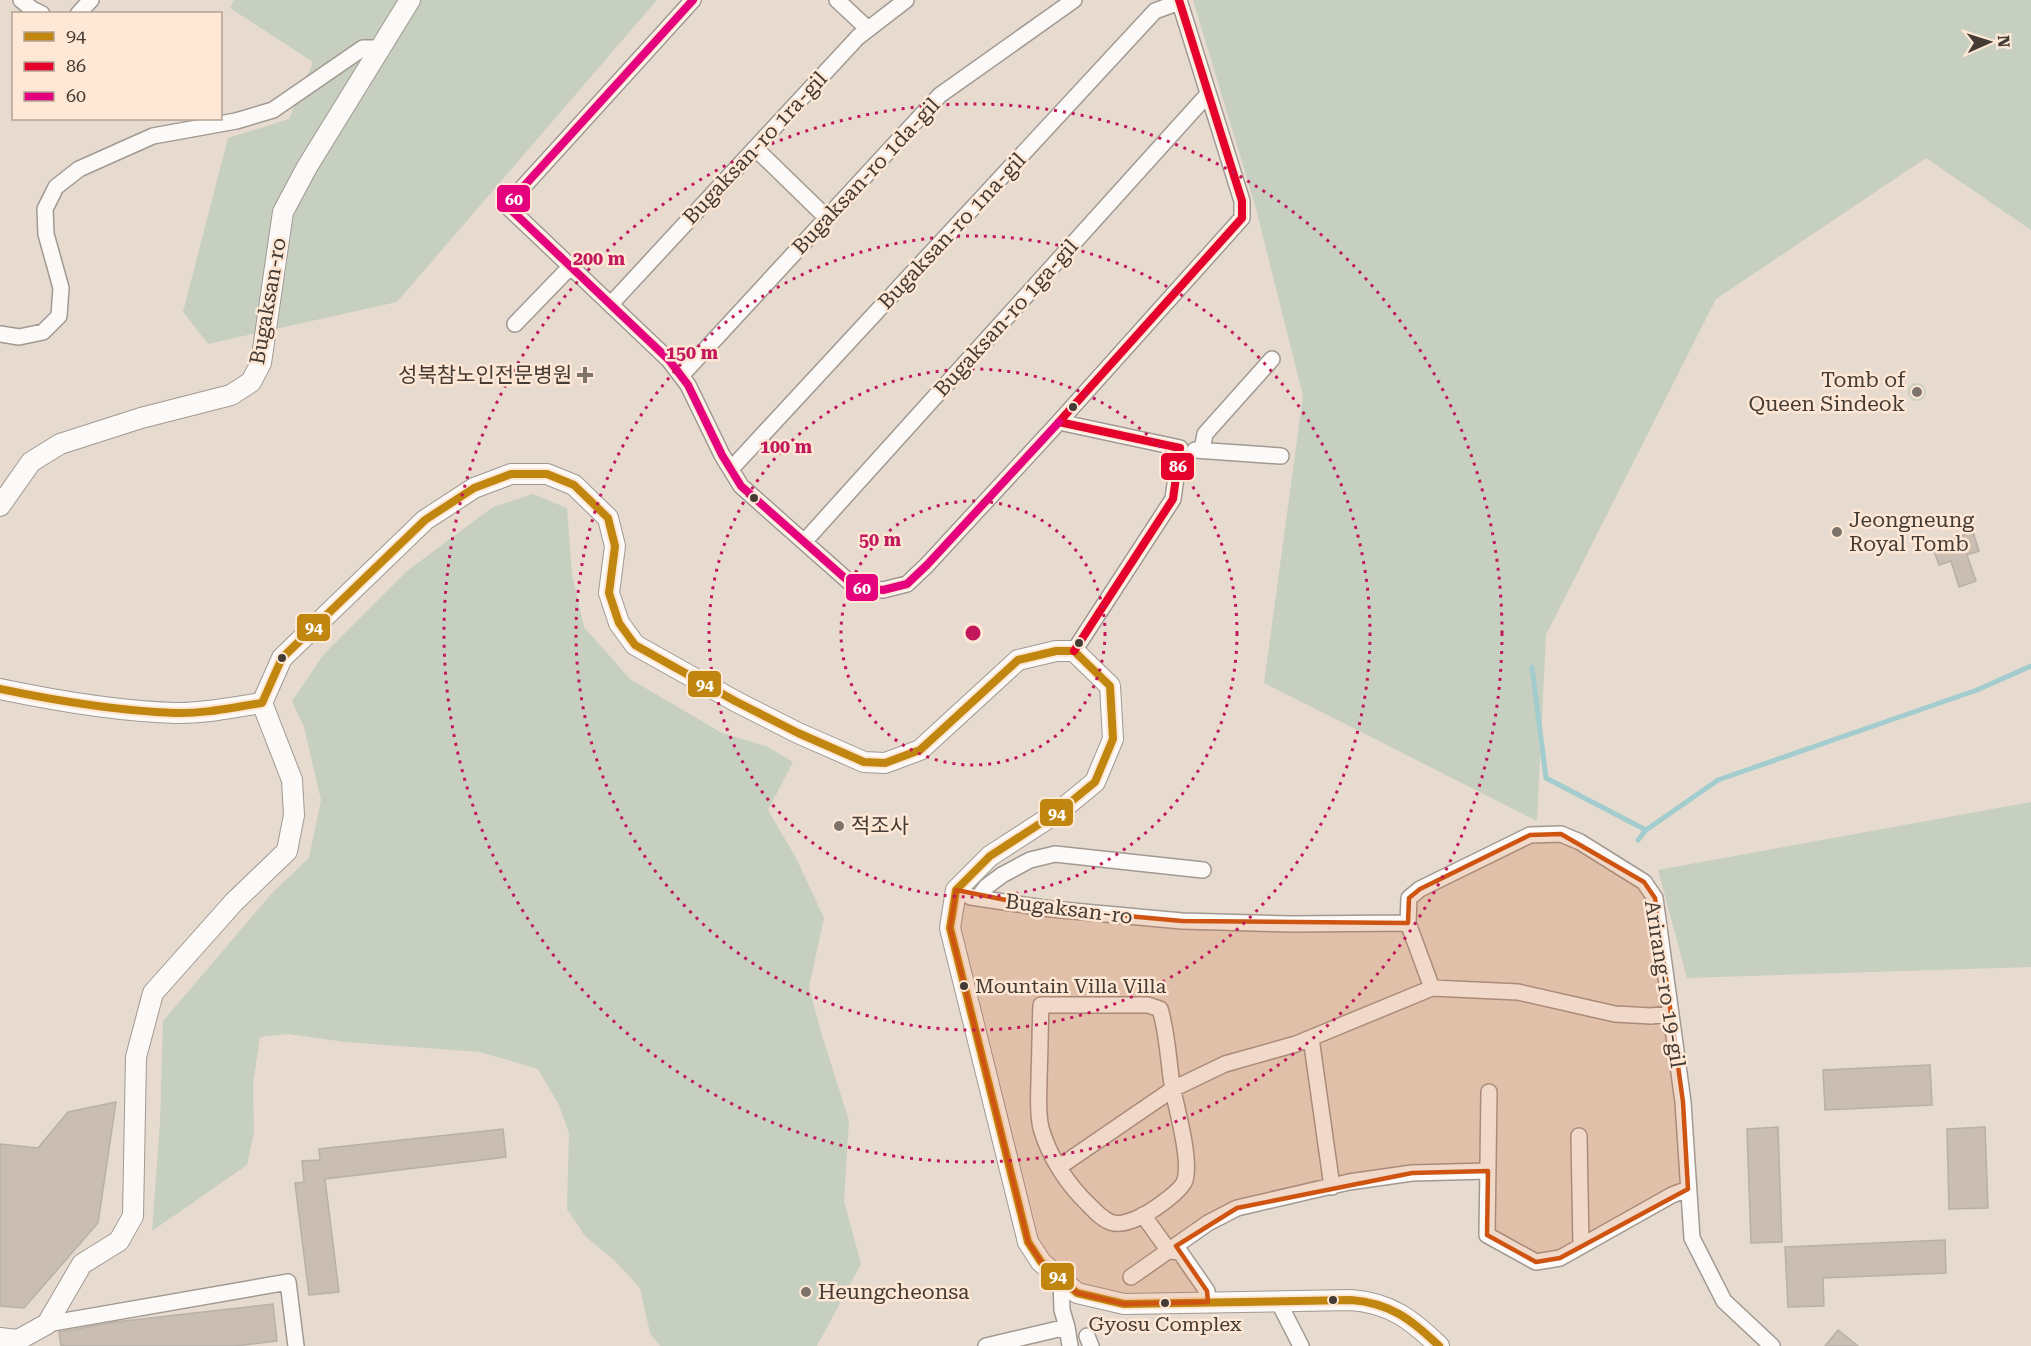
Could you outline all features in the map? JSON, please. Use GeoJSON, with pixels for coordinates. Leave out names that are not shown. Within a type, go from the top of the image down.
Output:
{"type":"FeatureCollection","features":[{"type":"Feature","properties":{"kind":"street"},"geometry":{"type":"LineString","coordinates":[[21,0],[38,12]]}},
{"type":"Feature","properties":{"kind":"street"},"geometry":{"type":"LineString","coordinates":[[80,12],[91,0]]}},
{"type":"Feature","properties":{"kind":"street","name":"Bugaksan-ro"},"geometry":{"type":"LineString","coordinates":[[0,506],[32,462],[60,444],[141,418],[231,395],[251,382],[261,363],[283,212],[307,166],[410,0]]}},
{"type":"Feature","properties":{"kind":"street"},"geometry":{"type":"LineString","coordinates":[[693,0],[516,196],[509,208],[669,360],[688,385],[722,455],[741,486],[855,587],[883,590],[906,584],[927,565],[1242,218],[1242,201],[1179,1]]}},
{"type":"Feature","properties":{"kind":"street"},"geometry":{"type":"LineString","coordinates":[[837,0],[868,29]]}},
{"type":"Feature","properties":{"kind":"street","name":"Bugaksan-ro 1ra-gil"},"geometry":{"type":"LineString","coordinates":[[610,304],[858,37],[906,0]]}},
{"type":"Feature","properties":{"kind":"street","name":"Bugaksan-ro 1da-gil"},"geometry":{"type":"LineString","coordinates":[[681,376],[940,95],[1074,0]]}},
{"type":"Feature","properties":{"kind":"street","name":"Bugaksan-ro 1na-gil"},"geometry":{"type":"LineString","coordinates":[[731,469],[1155,11],[1179,1]]}},
{"type":"Feature","properties":{"kind":"street"},"geometry":{"type":"LineString","coordinates":[[0,334],[19,337],[43,332],[58,316],[62,288],[46,234],[45,209],[56,187],[79,169],[153,136],[236,121],[273,110],[363,48],[380,48]]}},
{"type":"Feature","properties":{"kind":"street","name":"Bugaksan-ro 1ga-gil"},"geometry":{"type":"LineString","coordinates":[[804,542],[1208,94]]}},
{"type":"Feature","properties":{"kind":"street"},"geometry":{"type":"LineString","coordinates":[[755,148],[827,218]]}},
{"type":"Feature","properties":{"kind":"street"},"geometry":{"type":"LineString","coordinates":[[515,324],[571,266]]}},
{"type":"Feature","properties":{"kind":"street"},"geometry":{"type":"LineString","coordinates":[[1202,450],[1205,434],[1272,358]]}},
{"type":"Feature","properties":{"kind":"street"},"geometry":{"type":"LineString","coordinates":[[1059,422],[1180,448],[1281,456]]}},
{"type":"Feature","properties":{"kind":"street"},"geometry":{"type":"LineString","coordinates":[[1074,651],[1173,499],[1180,448]]}},
{"type":"Feature","properties":{"kind":"street"},"geometry":{"type":"LineString","coordinates":[[47,1324],[82,1264],[119,1240],[133,1216],[136,1057],[153,993],[234,902],[287,850],[294,815],[292,780],[262,703],[282,658],[426,520],[474,488],[511,474],[547,474],[574,485],[608,518],[615,546],[609,593],[619,623],[635,645],[735,701],[864,762],[885,763],[920,750],[1018,660],[1056,651],[1074,651],[1110,686],[1113,739],[1095,782],[1061,810],[990,856],[956,890],[950,928],[1028,1242],[1041,1262],[1077,1293],[1124,1304],[1371,1301],[1405,1316],[1439,1346]]}},
{"type":"Feature","properties":{"kind":"street"},"geometry":{"type":"LineString","coordinates":[[0,689],[66,703],[176,713],[218,710],[262,703]]}},
{"type":"Feature","properties":{"kind":"street","name":"Arirang-ro 19-gil"},"geometry":{"type":"LineString","coordinates":[[1407,923],[1408,898],[1420,889],[1530,835],[1561,834],[1580,842],[1644,882],[1655,898],[1683,1102],[1692,1238],[1724,1301],[1764,1343]]}},
{"type":"Feature","properties":{"kind":"street"},"geometry":{"type":"LineString","coordinates":[[978,898],[986,887],[1002,875],[1030,860],[1055,854],[1203,870]]}},
{"type":"Feature","properties":{"kind":"street","name":"Bugaksan-ro"},"geometry":{"type":"LineString","coordinates":[[956,890],[978,898],[1051,909],[1182,921],[1292,924],[1407,923]]}},
{"type":"Feature","properties":{"kind":"street"},"geometry":{"type":"LineString","coordinates":[[1407,923],[1431,988]]}},
{"type":"Feature","properties":{"kind":"street"},"geometry":{"type":"LineString","coordinates":[[1059,1167],[1173,1089],[1225,1064],[1311,1038],[1431,988],[1518,992],[1615,1014],[1651,1016],[1670,1014]]}},
{"type":"Feature","properties":{"kind":"street"},"geometry":{"type":"LineString","coordinates":[[1041,1005],[1148,1005],[1160,1008],[1165,1024],[1173,1089],[1185,1155],[1185,1181],[1177,1192],[1143,1215],[1124,1224],[1104,1220],[1072,1189],[1041,1128],[1038,1105],[1041,1005]]}},
{"type":"Feature","properties":{"kind":"street"},"geometry":{"type":"LineString","coordinates":[[1311,1038],[1332,1186]]}},
{"type":"Feature","properties":{"kind":"street"},"geometry":{"type":"LineString","coordinates":[[1489,1092],[1487,1235],[1536,1262],[1560,1258],[1672,1194],[1688,1189]]}},
{"type":"Feature","properties":{"kind":"street"},"geometry":{"type":"LineString","coordinates":[[1579,1136],[1581,1246]]}},
{"type":"Feature","properties":{"kind":"street"},"geometry":{"type":"LineString","coordinates":[[1131,1277],[1208,1223],[1237,1208],[1332,1186],[1412,1173],[1488,1171]]}},
{"type":"Feature","properties":{"kind":"street"},"geometry":{"type":"LineString","coordinates":[[1143,1215],[1169,1251],[1180,1252],[1207,1291],[1208,1302]]}},
{"type":"Feature","properties":{"kind":"street"},"geometry":{"type":"LineString","coordinates":[[1061,1279],[1062,1310],[1070,1346]]}},
{"type":"Feature","properties":{"kind":"street"},"geometry":{"type":"LineString","coordinates":[[0,1338],[18,1340],[47,1324],[288,1282],[297,1346]]}},
{"type":"Feature","properties":{"kind":"street"},"geometry":{"type":"LineString","coordinates":[[1278,1301],[1301,1346]]}},
{"type":"Feature","properties":{"kind":"street"},"geometry":{"type":"LineString","coordinates":[[986,1346],[1067,1327]]}},
{"type":"Feature","properties":{"kind":"highlighted area"},"geometry":{"type":"Polygon","coordinates":[[[1561,834],[1644,882],[1655,898],[1683,1102],[1688,1189],[1560,1258],[1536,1262],[1487,1235],[1488,1171],[1412,1173],[1237,1208],[1176,1246],[1207,1291],[1208,1302],[1124,1304],[1077,1293],[1041,1262],[1028,1242],[950,928],[956,890],[1051,909],[1182,921],[1408,923],[1409,898],[1420,889],[1530,835],[1561,834]]]}},
{"type":"Feature","properties":{"kind":"green space"},"geometry":{"type":"Polygon","coordinates":[[[234,0],[657,0],[397,302],[208,344],[183,312],[228,138],[289,119],[313,62],[230,8],[234,0]]]}},
{"type":"Feature","properties":{"kind":"green space"},"geometry":{"type":"Polygon","coordinates":[[[1193,0],[2031,0],[2031,230],[1926,158],[1716,299],[1546,635],[1537,821],[1264,683],[1303,396],[1255,205],[1193,0]]]}},
{"type":"Feature","properties":{"kind":"green space","name":"Tomb of Queen Sindeok"},"geometry":{"type":"Polygon","coordinates":[[[1913,383],[1921,383],[1926,388],[1924,399],[1913,401],[1908,396],[1908,388],[1913,383]]]}},
{"type":"Feature","properties":{"kind":"green space"},"geometry":{"type":"Polygon","coordinates":[[[533,494],[567,508],[572,575],[584,627],[630,679],[722,733],[766,746],[793,762],[768,810],[796,858],[824,918],[809,987],[849,1121],[844,1201],[861,1264],[817,1346],[660,1346],[650,1333],[640,1288],[615,1261],[585,1236],[567,1209],[569,1133],[559,1105],[538,1069],[480,1052],[345,1042],[288,1034],[260,1037],[253,1084],[254,1132],[247,1165],[152,1231],[160,1123],[163,1021],[272,893],[309,858],[321,800],[304,727],[292,701],[324,654],[407,571],[493,507],[533,494]]]}},
{"type":"Feature","properties":{"kind":"green space"},"geometry":{"type":"Polygon","coordinates":[[[2031,802],[2031,967],[1687,978],[1658,870],[2031,802]]]}},
{"type":"Feature","properties":{"kind":"building"},"geometry":{"type":"Polygon","coordinates":[[[1973,532],[1979,551],[1967,555],[1976,581],[1959,587],[1951,561],[1939,565],[1932,546],[1973,532]]]}},
{"type":"Feature","properties":{"kind":"building"},"geometry":{"type":"Polygon","coordinates":[[[1930,1065],[1932,1105],[1825,1110],[1823,1070],[1930,1065]]]}},
{"type":"Feature","properties":{"kind":"building"},"geometry":{"type":"Polygon","coordinates":[[[116,1102],[98,1223],[24,1308],[0,1306],[0,1144],[38,1148],[68,1112],[116,1102]]]}},
{"type":"Feature","properties":{"kind":"building"},"geometry":{"type":"Polygon","coordinates":[[[1778,1127],[1782,1242],[1751,1243],[1747,1129],[1778,1127]]]}},
{"type":"Feature","properties":{"kind":"building"},"geometry":{"type":"Polygon","coordinates":[[[1985,1127],[1988,1208],[1949,1209],[1947,1129],[1985,1127]]]}},
{"type":"Feature","properties":{"kind":"building"},"geometry":{"type":"Polygon","coordinates":[[[503,1129],[506,1157],[325,1179],[339,1292],[309,1295],[295,1183],[304,1182],[302,1161],[320,1160],[319,1149],[503,1129]]]}},
{"type":"Feature","properties":{"kind":"building"},"geometry":{"type":"Polygon","coordinates":[[[1945,1240],[1946,1273],[1823,1278],[1824,1306],[1788,1307],[1785,1247],[1945,1240]]]}},
{"type":"Feature","properties":{"kind":"building"},"geometry":{"type":"Polygon","coordinates":[[[273,1304],[277,1341],[235,1346],[61,1346],[59,1332],[115,1322],[273,1304]]]}},
{"type":"Feature","properties":{"kind":"building"},"geometry":{"type":"Polygon","coordinates":[[[1838,1330],[1858,1346],[1825,1346],[1838,1330]]]}},
{"type":"Feature","properties":{"kind":"waterway"},"geometry":{"type":"LineString","coordinates":[[1638,840],[1646,830],[1718,780],[1977,690],[2031,666]]}},
{"type":"Feature","properties":{"kind":"waterway"},"geometry":{"type":"LineString","coordinates":[[1532,667],[1546,778],[1646,830]]}},
{"type":"Feature","properties":{"kind":"transit line","name":"60"},"geometry":{"type":"LineString","coordinates":[[693,0],[515,196],[509,208],[669,360],[688,385],[722,455],[741,486],[855,587],[883,590],[907,584],[927,565],[1059,422]]}},
{"type":"Feature","properties":{"kind":"transit line","name":"86"},"geometry":{"type":"LineString","coordinates":[[1074,651],[1173,499],[1180,448],[1059,422],[1242,218],[1242,201],[1179,0]]}},
{"type":"Feature","properties":{"kind":"transit line","name":"94"},"geometry":{"type":"LineString","coordinates":[[0,689],[87,705],[153,712],[197,712],[262,703],[282,658],[425,520],[474,488],[511,474],[547,474],[574,485],[608,518],[615,546],[609,593],[619,623],[635,645],[735,701],[798,733],[864,762],[885,763],[920,750],[1018,660],[1056,651],[1074,651],[1110,686],[1113,739],[1095,782],[1061,810],[990,856],[956,890],[950,928],[1028,1242],[1041,1262],[1077,1293],[1124,1304],[1351,1300],[1365,1302],[1399,1314],[1439,1346]]}},
{"type":"Feature","properties":{"kind":"place","name":"성북참노인전문병원"},"geometry":{"type":"Point","coordinates":[585,375]}},
{"type":"Feature","properties":{"kind":"place","name":"Tomb of Queen Sindeok"},"geometry":{"type":"Point","coordinates":[1917,392]}},
{"type":"Feature","properties":{"kind":"place","name":"Jeongneung Royal Tomb"},"geometry":{"type":"Point","coordinates":[1837,532]}},
{"type":"Feature","properties":{"kind":"place","name":"적조사"},"geometry":{"type":"Point","coordinates":[839,826]}},
{"type":"Feature","properties":{"kind":"place","name":"Mountain Villa Villa"},"geometry":{"type":"Point","coordinates":[964,986]}},
{"type":"Feature","properties":{"kind":"place","name":"Heungcheonsa"},"geometry":{"type":"Point","coordinates":[806,1292]}},
{"type":"Feature","properties":{"kind":"place","name":"Gyosu Complex"},"geometry":{"type":"Point","coordinates":[1165,1303]}}]}
